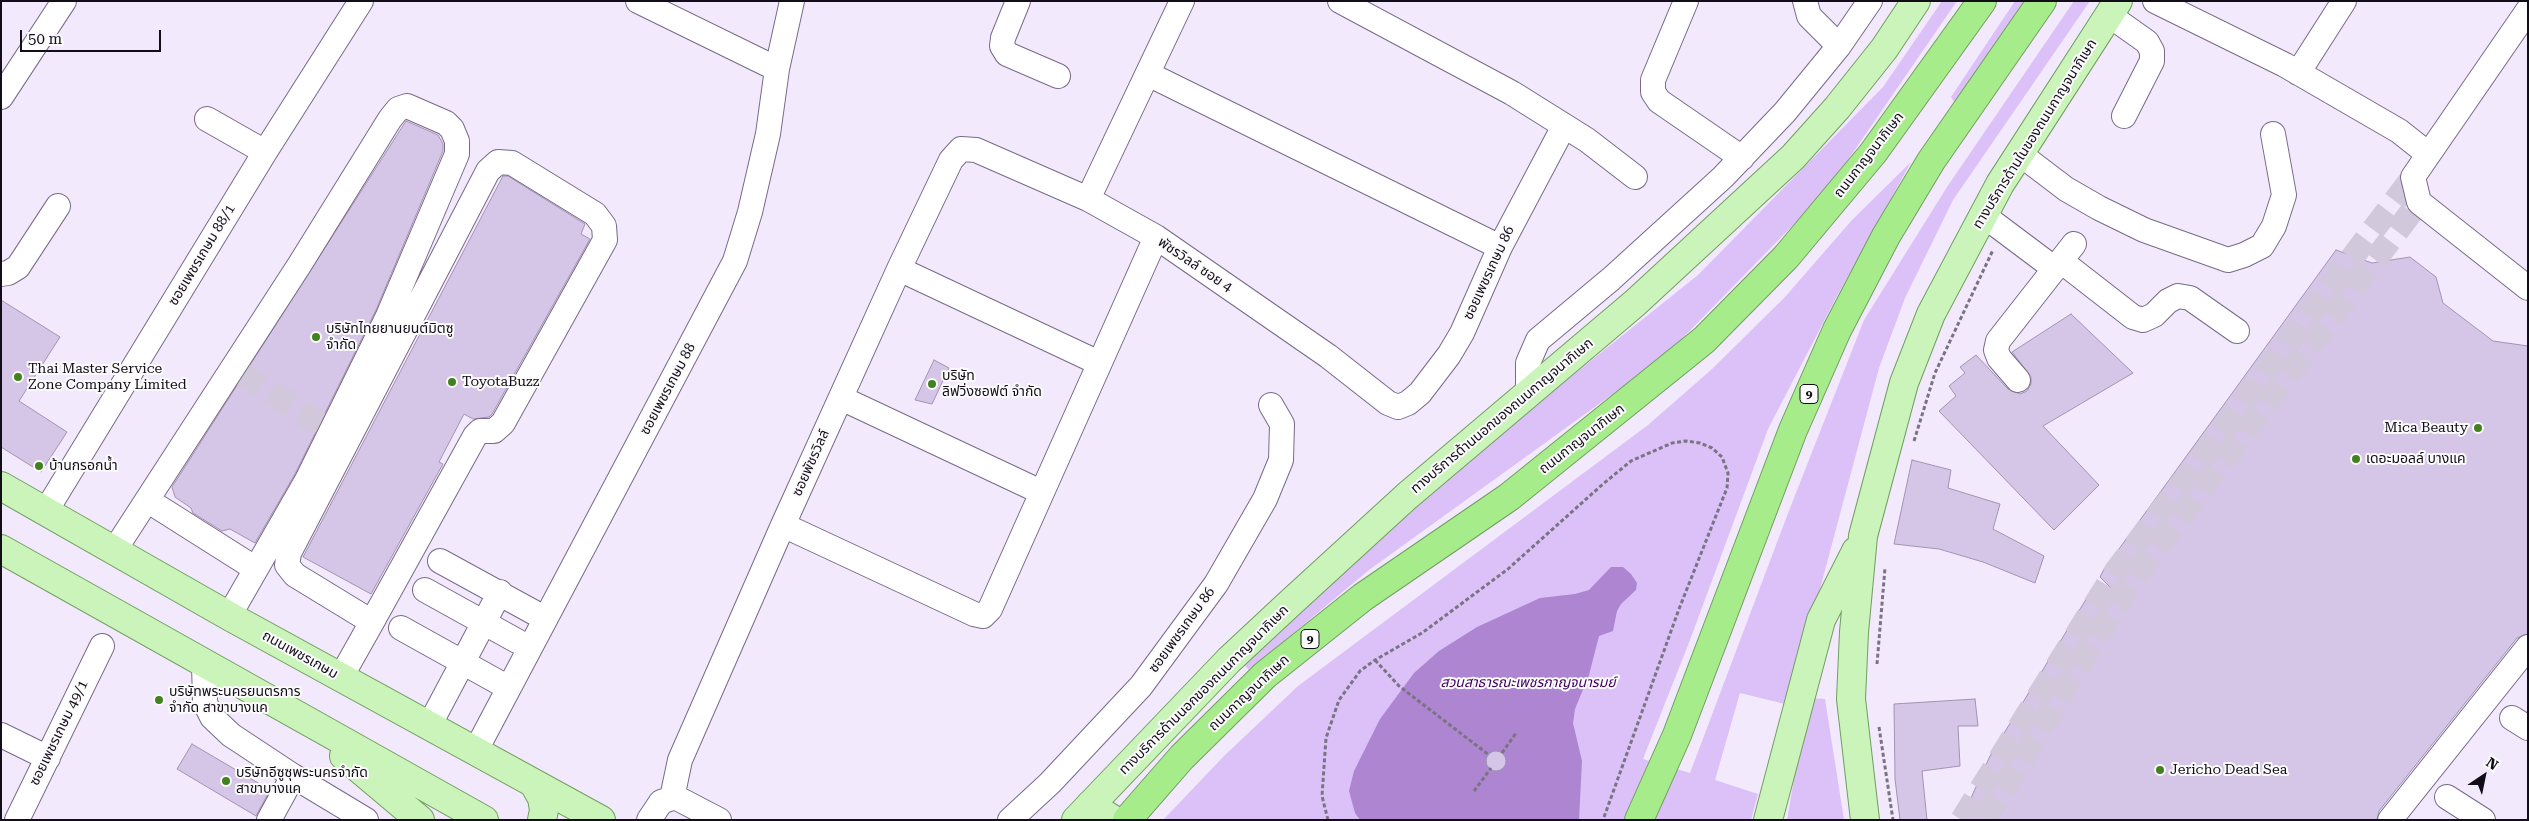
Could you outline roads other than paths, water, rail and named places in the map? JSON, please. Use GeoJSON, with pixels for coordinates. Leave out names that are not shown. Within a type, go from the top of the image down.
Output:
{"type":"FeatureCollection","features":[{"type":"Feature","properties":{"kind":"highway","name":"ถนนกาญจนาภิเษก"},"geometry":{"type":"LineString","coordinates":[[1125,817],[1182,757],[1265,675],[1363,597],[1508,497],[1704,340],[1786,257],[1874,153],[1982,1]]}},
{"type":"Feature","properties":{"kind":"highway","name":"9"},"geometry":{"type":"LineString","coordinates":[[1639,820],[1677,735],[1793,430],[1837,330],[1886,236],[1931,161],[2042,1]]}},
{"type":"Feature","properties":{"kind":"main road","name":"ทางบริการด้านนอกของถนนกาญจนาภิเษก"},"geometry":{"type":"LineString","coordinates":[[1083,813],[1229,660],[1407,496],[1635,303],[1793,157],[1837,108],[1884,49],[1916,1]]}},
{"type":"Feature","properties":{"kind":"main road","name":"ทางบริการด้านในของถนนกาญจนาภิเษก"},"geometry":{"type":"LineString","coordinates":[[1865,820],[1851,699],[1854,632],[1863,536],[1904,383],[1931,314],[1983,216],[2113,8]]}},
{"type":"Feature","properties":{"kind":"main road","name":"ถนนเพชรเกษม"},"geometry":{"type":"LineString","coordinates":[[1,486],[340,678],[601,820]]}},
{"type":"Feature","properties":{"kind":"main road"},"geometry":{"type":"LineString","coordinates":[[1768,820],[1821,620],[1863,536]]}},
{"type":"Feature","properties":{"kind":"main road"},"geometry":{"type":"LineString","coordinates":[[1,549],[484,820]]}},
{"type":"Feature","properties":{"kind":"main road"},"geometry":{"type":"LineString","coordinates":[[269,699],[334,748],[420,820]]}},
{"type":"Feature","properties":{"kind":"main road"},"geometry":{"type":"LineString","coordinates":[[534,784],[542,798],[544,810],[542,820]]}},
{"type":"Feature","properties":{"kind":"main road"},"geometry":{"type":"LineString","coordinates":[[1083,813],[1125,817]]}},
{"type":"Feature","properties":{"kind":"street"},"geometry":{"type":"LineString","coordinates":[[1,97],[64,1]]}},
{"type":"Feature","properties":{"kind":"street","name":"ซอยเพชรเกษม 88/1"},"geometry":{"type":"LineString","coordinates":[[46,511],[265,152],[362,1]]}},
{"type":"Feature","properties":{"kind":"street"},"geometry":{"type":"LineString","coordinates":[[638,1],[777,69]]}},
{"type":"Feature","properties":{"kind":"street","name":"ซอยเพชรเกษม 88"},"geometry":{"type":"LineString","coordinates":[[475,752],[735,261],[750,212],[768,134],[777,69],[792,1]]}},
{"type":"Feature","properties":{"kind":"street"},"geometry":{"type":"LineString","coordinates":[[1018,1],[1003,38],[1002,46],[1007,54],[1058,76]]}},
{"type":"Feature","properties":{"kind":"street"},"geometry":{"type":"LineString","coordinates":[[1088,199],[1182,1]]}},
{"type":"Feature","properties":{"kind":"street"},"geometry":{"type":"LineString","coordinates":[[1340,1],[1512,94],[1587,140],[1635,177]]}},
{"type":"Feature","properties":{"kind":"street"},"geometry":{"type":"LineString","coordinates":[[1686,1],[1653,80],[1653,92],[1659,101],[1742,158]]}},
{"type":"Feature","properties":{"kind":"street"},"geometry":{"type":"LineString","coordinates":[[1805,1],[1809,16],[1839,46]]}},
{"type":"Feature","properties":{"kind":"street"},"geometry":{"type":"LineString","coordinates":[[1528,393],[1528,362],[1538,340],[1611,279],[1723,178],[1785,112],[1839,46],[1870,1]]}},
{"type":"Feature","properties":{"kind":"street"},"geometry":{"type":"LineString","coordinates":[[2298,73],[2344,1]]}},
{"type":"Feature","properties":{"kind":"street"},"geometry":{"type":"LineString","coordinates":[[2160,2],[2298,73],[2414,142]]}},
{"type":"Feature","properties":{"kind":"street"},"geometry":{"type":"LineString","coordinates":[[2113,8],[2146,42],[2152,51],[2152,61],[2124,116]]}},
{"type":"Feature","properties":{"kind":"street"},"geometry":{"type":"LineString","coordinates":[[2528,10],[2414,142],[2413,177],[2420,202],[2528,288]]}},
{"type":"Feature","properties":{"kind":"street"},"geometry":{"type":"LineString","coordinates":[[1148,74],[1500,247]]}},
{"type":"Feature","properties":{"kind":"street"},"geometry":{"type":"LineString","coordinates":[[114,550],[237,370],[398,109],[407,106],[446,123],[452,129],[457,141],[457,154],[388,316],[327,428],[230,616]]}},
{"type":"Feature","properties":{"kind":"street"},"geometry":{"type":"LineString","coordinates":[[207,119],[265,152]]}},
{"type":"Feature","properties":{"kind":"street","name":"ซอยเพชรเกษม 86"},"geometry":{"type":"LineString","coordinates":[[1398,407],[1408,403],[1420,393],[1449,355],[1462,333],[1500,247],[1564,126]]}},
{"type":"Feature","properties":{"kind":"street"},"geometry":{"type":"LineString","coordinates":[[2020,154],[2066,189],[2099,208],[2144,230],[2228,260],[2244,256],[2262,246],[2274,226],[2284,194],[2274,134]]}},
{"type":"Feature","properties":{"kind":"street","name":"ซอยพัชรวิลล์"},"geometry":{"type":"LineString","coordinates":[[672,798],[680,760],[899,269],[951,160],[961,149],[976,150]]}},
{"type":"Feature","properties":{"kind":"street","name":"พัชรวิลล์ ซอย 4"},"geometry":{"type":"LineString","coordinates":[[976,150],[1088,199],[1156,237],[1328,356],[1388,403],[1398,407]]}},
{"type":"Feature","properties":{"kind":"street"},"geometry":{"type":"LineString","coordinates":[[340,678],[372,622],[475,436],[480,431],[494,431],[503,423],[605,240],[604,226],[595,214],[512,163],[498,162],[488,171],[289,553],[287,565],[295,575],[372,622]]}},
{"type":"Feature","properties":{"kind":"street"},"geometry":{"type":"LineString","coordinates":[[1,274],[8,274],[18,267],[58,206]]}},
{"type":"Feature","properties":{"kind":"street"},"geometry":{"type":"LineString","coordinates":[[1983,216],[2063,258],[2133,317],[2143,320],[2178,296],[2190,298],[2237,331]]}},
{"type":"Feature","properties":{"kind":"street"},"geometry":{"type":"LineString","coordinates":[[784,526],[982,616],[990,609],[1156,237]]}},
{"type":"Feature","properties":{"kind":"street"},"geometry":{"type":"LineString","coordinates":[[2018,380],[1999,358],[1996,350],[1998,341],[2063,258]]}},
{"type":"Feature","properties":{"kind":"street"},"geometry":{"type":"LineString","coordinates":[[899,269],[1100,363]]}},
{"type":"Feature","properties":{"kind":"street"},"geometry":{"type":"LineString","coordinates":[[1611,279],[1635,303]]}},
{"type":"Feature","properties":{"kind":"street"},"geometry":{"type":"LineString","coordinates":[[841,398],[1041,492]]}},
{"type":"Feature","properties":{"kind":"street","name":"ซอยเพชรเกษม 86"},"geometry":{"type":"LineString","coordinates":[[1010,820],[1050,783],[1141,686],[1216,584],[1265,498],[1281,460],[1282,424],[1271,405]]}},
{"type":"Feature","properties":{"kind":"street"},"geometry":{"type":"LineString","coordinates":[[147,500],[256,568]]}},
{"type":"Feature","properties":{"kind":"street"},"geometry":{"type":"LineString","coordinates":[[440,561],[500,592],[535,613]]}},
{"type":"Feature","properties":{"kind":"street"},"geometry":{"type":"LineString","coordinates":[[425,590],[517,641]]}},
{"type":"Feature","properties":{"kind":"street"},"geometry":{"type":"LineString","coordinates":[[429,726],[500,592]]}},
{"type":"Feature","properties":{"kind":"street"},"geometry":{"type":"LineString","coordinates":[[401,628],[498,682]]}},
{"type":"Feature","properties":{"kind":"street","name":"ซอยเพชรเกษม 49/1"},"geometry":{"type":"LineString","coordinates":[[17,820],[102,646]]}},
{"type":"Feature","properties":{"kind":"street"},"geometry":{"type":"LineString","coordinates":[[2390,820],[2528,647]]}},
{"type":"Feature","properties":{"kind":"street"},"geometry":{"type":"LineString","coordinates":[[204,663],[205,703],[212,717],[231,735],[293,776],[366,820]]}},
{"type":"Feature","properties":{"kind":"street"},"geometry":{"type":"LineString","coordinates":[[1,735],[48,758]]}},
{"type":"Feature","properties":{"kind":"street"},"geometry":{"type":"LineString","coordinates":[[269,820],[293,776]]}},
{"type":"Feature","properties":{"kind":"street"},"geometry":{"type":"LineString","coordinates":[[2447,796],[2483,820]]}},
{"type":"Feature","properties":{"kind":"street"},"geometry":{"type":"LineString","coordinates":[[649,820],[661,802],[675,797],[719,820]]}},
{"type":"Feature","properties":{"kind":"tunnel"},"geometry":{"type":"LineString","coordinates":[[1962,820],[2116,571],[2413,177]]}},
{"type":"Feature","properties":{"kind":"tunnel"},"geometry":{"type":"LineString","coordinates":[[1984,820],[2129,584],[2419,202]]}},
{"type":"Feature","properties":{"kind":"tunnel"},"geometry":{"type":"LineString","coordinates":[[241,373],[321,424]]}},
{"type":"Feature","properties":{"kind":"place","name":"บริษัทไทยยานยนต์มิตซู จำกัด"},"geometry":{"type":"Point","coordinates":[316,337]}},
{"type":"Feature","properties":{"kind":"place","name":"Thai Master Service Zone Company Limited"},"geometry":{"type":"Point","coordinates":[18,377]}},
{"type":"Feature","properties":{"kind":"place","name":"ToyotaBuzz"},"geometry":{"type":"Point","coordinates":[452,382]}},
{"type":"Feature","properties":{"kind":"place","name":"บริษัท ลิฟวิ่งซอฟต์ จำกัด"},"geometry":{"type":"Point","coordinates":[932,384]}},
{"type":"Feature","properties":{"kind":"place","name":"Mica Beauty"},"geometry":{"type":"Point","coordinates":[2478,428]}},
{"type":"Feature","properties":{"kind":"place","name":"เดอะมอลล์ บางแค"},"geometry":{"type":"Point","coordinates":[2356,459]}},
{"type":"Feature","properties":{"kind":"place","name":"บ้านกรอกน้ำ"},"geometry":{"type":"Point","coordinates":[39,466]}},
{"type":"Feature","properties":{"kind":"place","name":"บริษัทพระนครยนตรการ จำกัด สาขาบางแค"},"geometry":{"type":"Point","coordinates":[159,700]}},
{"type":"Feature","properties":{"kind":"place","name":"Jericho Dead Sea"},"geometry":{"type":"Point","coordinates":[2160,770]}},
{"type":"Feature","properties":{"kind":"place","name":"บริษัทอีซูซุพระนครจำกัด สาขาบางแค"},"geometry":{"type":"Point","coordinates":[226,781]}},
{"type":"Feature","properties":{"kind":"park label","name":"สวนสาธารณะเพชรกาญจนารมย์"},"geometry":{"type":"Point","coordinates":[1528,683]}}]}
